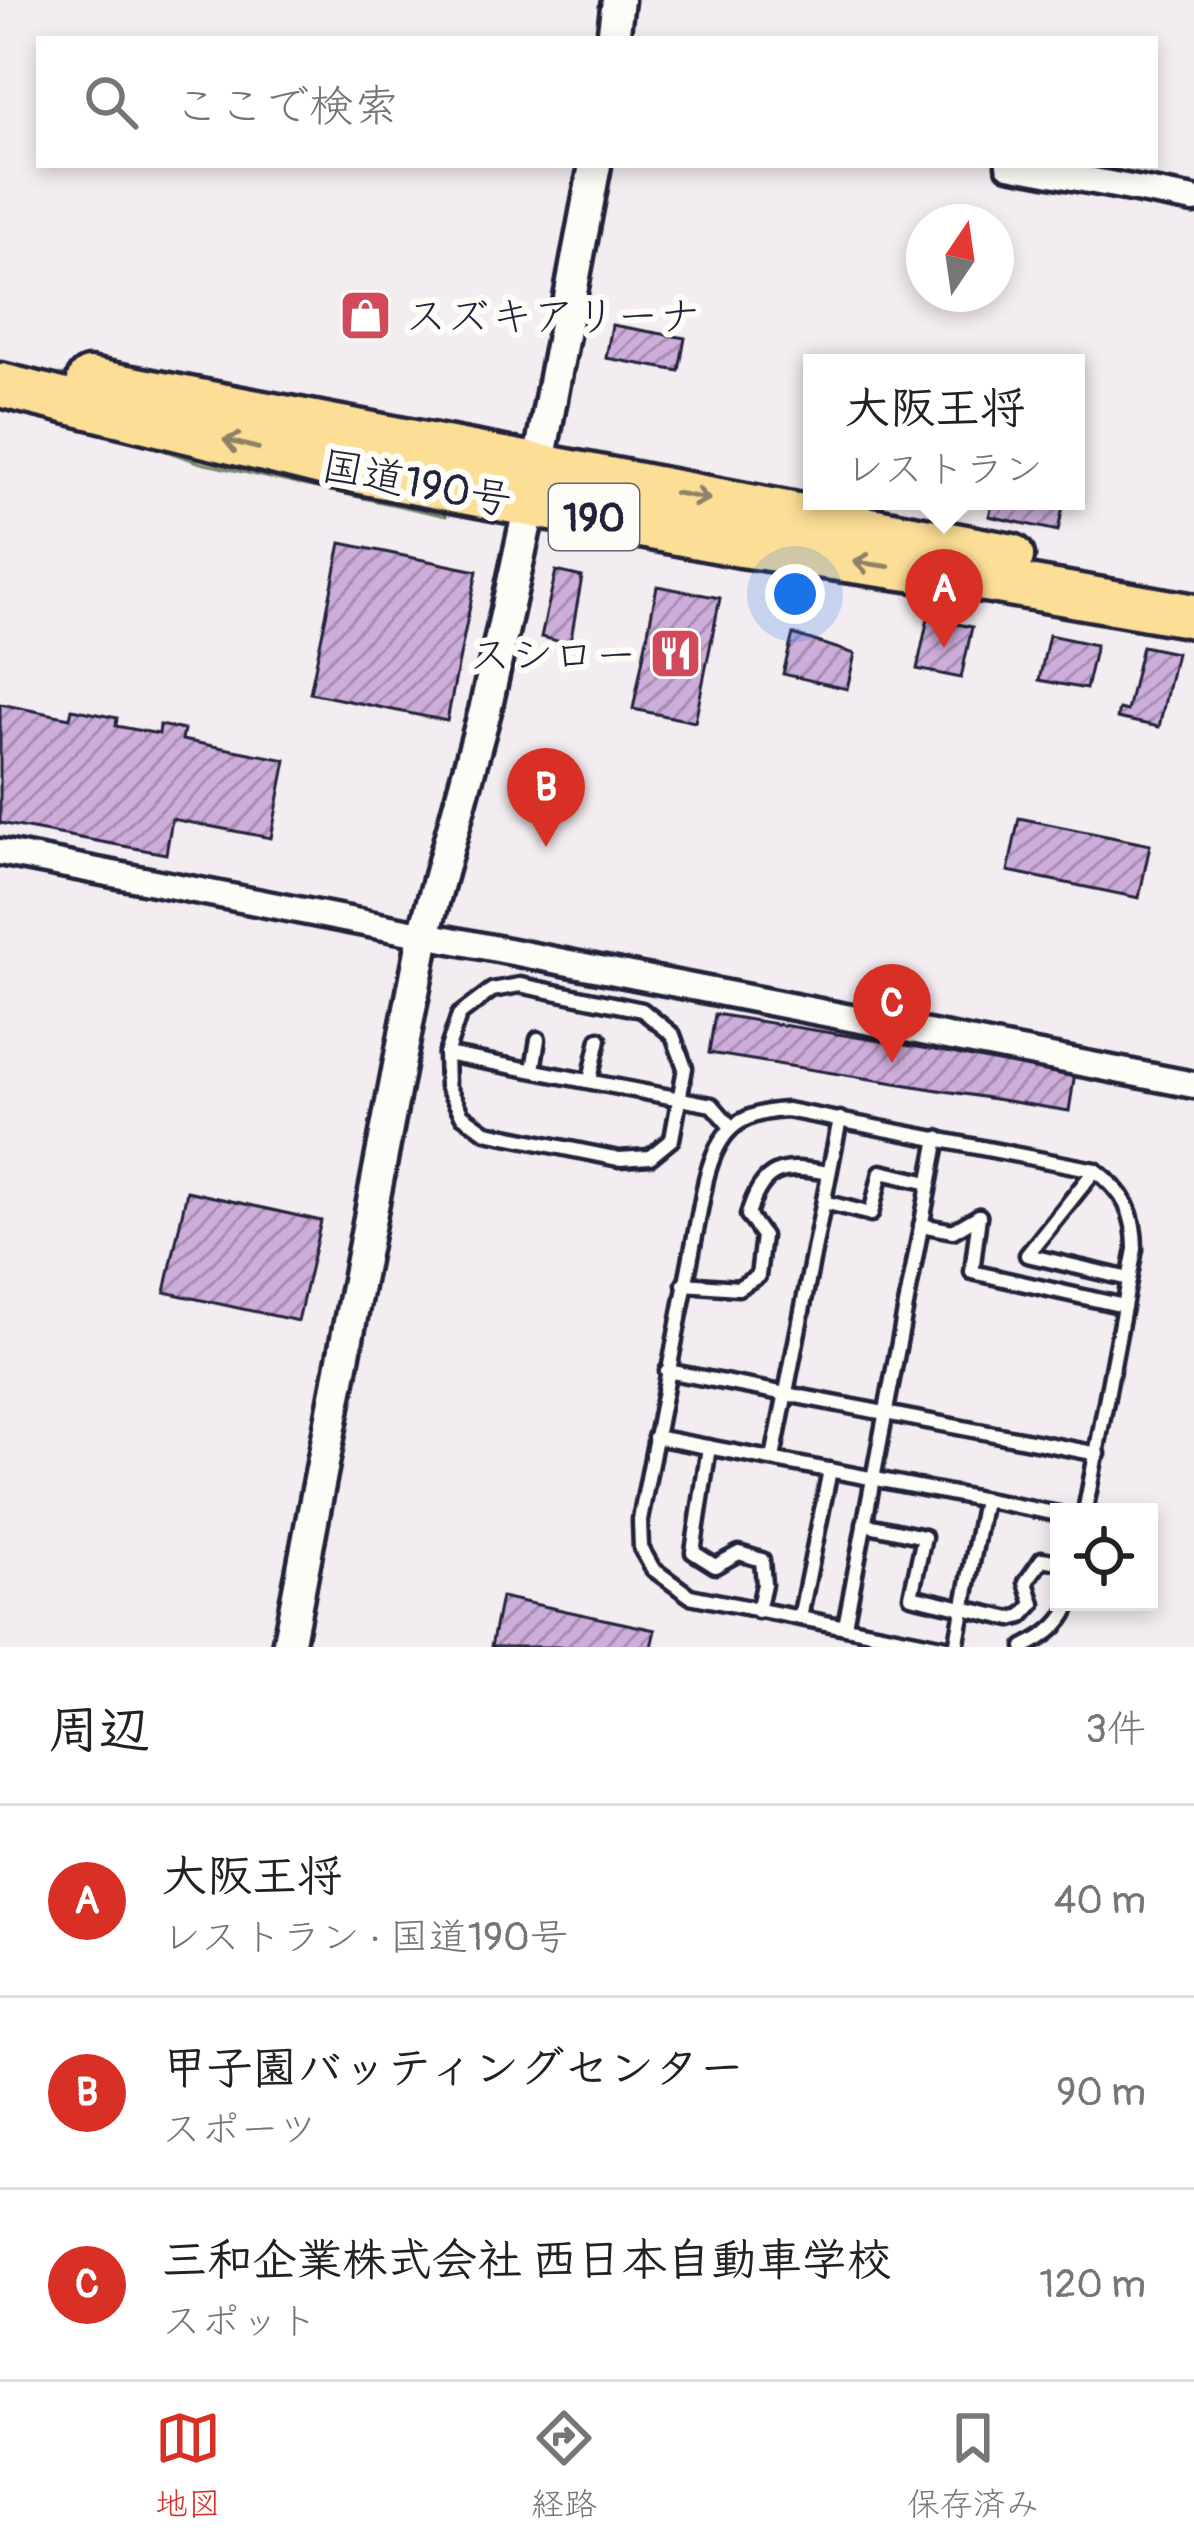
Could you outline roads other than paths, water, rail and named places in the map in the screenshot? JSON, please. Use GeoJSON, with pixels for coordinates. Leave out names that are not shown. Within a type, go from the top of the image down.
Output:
{"type":"FeatureCollection","features":[{"type":"Feature","properties":{"kind":"highway","name":"国道190号"},"geometry":{"type":"LineString","coordinates":[[0,362],[534,486],[741,545],[1194,616]]}},
{"type":"Feature","properties":{"kind":"highway","name":"国道190号"},"geometry":{"type":"LineString","coordinates":[[0,386],[334,467],[534,486],[1194,591]]}},
{"type":"Feature","properties":{"kind":"street"},"geometry":{"type":"LineString","coordinates":[[614,36],[618,0]]}},
{"type":"Feature","properties":{"kind":"street"},"geometry":{"type":"LineString","coordinates":[[287,1647],[424,935],[485,711],[594,168]]}},
{"type":"Feature","properties":{"kind":"street"},"geometry":{"type":"LineString","coordinates":[[1026,168],[1194,200]]}},
{"type":"Feature","properties":{"kind":"street"},"geometry":{"type":"LineString","coordinates":[[0,852],[1194,1085]]}},
{"type":"Feature","properties":{"kind":"lane"},"geometry":{"type":"LineString","coordinates":[[520,985],[642,1010],[673,1034],[685,1068],[681,1097],[672,1139],[650,1157],[619,1159],[486,1132],[462,1115],[447,1086],[446,1054],[459,1015],[492,990],[520,985]]}},
{"type":"Feature","properties":{"kind":"lane"},"geometry":{"type":"LineString","coordinates":[[533,1070],[538,1039]]}},
{"type":"Feature","properties":{"kind":"lane"},"geometry":{"type":"LineString","coordinates":[[590,1080],[599,1039]]}},
{"type":"Feature","properties":{"kind":"lane"},"geometry":{"type":"LineString","coordinates":[[446,1054],[681,1097],[712,1105],[731,1127]]}},
{"type":"Feature","properties":{"kind":"lane"},"geometry":{"type":"LineString","coordinates":[[946,1647],[690,1596],[653,1569],[641,1547],[640,1520],[684,1284],[713,1151],[731,1127],[760,1111],[788,1110],[1095,1170],[1114,1185],[1131,1209],[1135,1249],[1087,1503]]}},
{"type":"Feature","properties":{"kind":"lane"},"geometry":{"type":"LineString","coordinates":[[773,1458],[840,1119]]}},
{"type":"Feature","properties":{"kind":"lane"},"geometry":{"type":"LineString","coordinates":[[844,1626],[938,1138]]}},
{"type":"Feature","properties":{"kind":"lane"},"geometry":{"type":"LineString","coordinates":[[684,1284],[738,1288],[758,1276],[763,1236],[748,1215],[754,1193],[770,1174],[794,1166],[827,1173]]}},
{"type":"Feature","properties":{"kind":"lane"},"geometry":{"type":"LineString","coordinates":[[1095,1170],[1028,1255],[1129,1279]]}},
{"type":"Feature","properties":{"kind":"lane"},"geometry":{"type":"LineString","coordinates":[[824,1202],[871,1214],[881,1172],[929,1184]]}},
{"type":"Feature","properties":{"kind":"lane"},"geometry":{"type":"LineString","coordinates":[[921,1225],[953,1231],[979,1216],[972,1272],[1124,1306]]}},
{"type":"Feature","properties":{"kind":"lane"},"geometry":{"type":"LineString","coordinates":[[667,1371],[1098,1454]]}},
{"type":"Feature","properties":{"kind":"lane"},"geometry":{"type":"LineString","coordinates":[[655,1437],[1050,1512]]}},
{"type":"Feature","properties":{"kind":"lane"},"geometry":{"type":"LineString","coordinates":[[709,1447],[693,1552],[715,1567],[739,1553],[762,1560],[764,1584],[758,1611]]}},
{"type":"Feature","properties":{"kind":"lane"},"geometry":{"type":"LineString","coordinates":[[800,1618],[830,1470]]}},
{"type":"Feature","properties":{"kind":"lane"},"geometry":{"type":"LineString","coordinates":[[956,1647],[984,1500]]}},
{"type":"Feature","properties":{"kind":"lane"},"geometry":{"type":"LineString","coordinates":[[864,1524],[925,1537],[911,1596],[1011,1619],[1022,1616],[1033,1604],[1026,1582],[1032,1568],[1042,1559],[1050,1560]]}},
{"type":"Feature","properties":{"kind":"lane"},"geometry":{"type":"LineString","coordinates":[[1024,1647],[1053,1628],[1068,1611]]}},
{"type":"Feature","properties":{"kind":"place","name":"スズキアリーナ"},"geometry":{"type":"Point","coordinates":[366,315]}},
{"type":"Feature","properties":{"kind":"place","name":"大阪王将"},"geometry":{"type":"Point","coordinates":[944,648]}},
{"type":"Feature","properties":{"kind":"place","name":"スシロー"},"geometry":{"type":"Point","coordinates":[676,654]}},
{"type":"Feature","properties":{"kind":"place","name":"甲子園バッティングセンター"},"geometry":{"type":"Point","coordinates":[546,847]}},
{"type":"Feature","properties":{"kind":"place","name":"三和企業株式会社 西日本自動車学校"},"geometry":{"type":"Point","coordinates":[892,1063]}}]}
